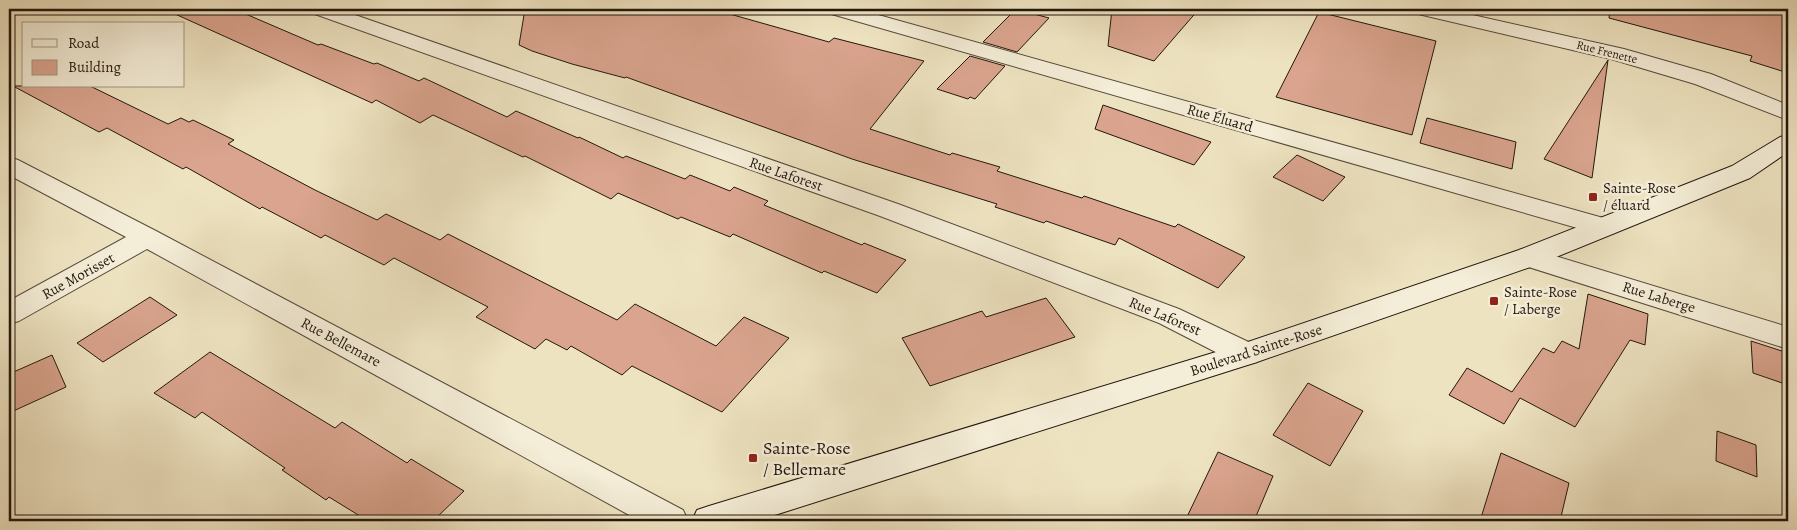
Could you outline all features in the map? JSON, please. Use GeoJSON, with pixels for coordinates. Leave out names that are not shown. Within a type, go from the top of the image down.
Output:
{"type":"FeatureCollection","features":[{"type":"Feature","properties":{"kind":"street","name":"Rue Laforest"},"geometry":{"type":"LineString","coordinates":[[318,9],[890,210],[1169,316],[1246,354]]}},
{"type":"Feature","properties":{"kind":"street","name":"Rue Éluard"},"geometry":{"type":"LineString","coordinates":[[835,9],[1605,227]]}},
{"type":"Feature","properties":{"kind":"street","name":"Rue Frenette"},"geometry":{"type":"LineString","coordinates":[[1421,9],[1616,54],[1703,79],[1788,113]]}},
{"type":"Feature","properties":{"kind":"street","name":"Boulevard Sainte-Rose"},"geometry":{"type":"LineString","coordinates":[[709,521],[1246,354],[1529,257],[1741,172],[1788,142]]}},
{"type":"Feature","properties":{"kind":"street","name":"Rue Bellemare"},"geometry":{"type":"LineString","coordinates":[[9,165],[147,237],[671,521]]}},
{"type":"Feature","properties":{"kind":"street","name":"Rue Morisset"},"geometry":{"type":"LineString","coordinates":[[9,314],[147,237]]}},
{"type":"Feature","properties":{"kind":"street","name":"Rue Laberge"},"geometry":{"type":"LineString","coordinates":[[1529,257],[1788,338]]}},
{"type":"Feature","properties":{"kind":"building"},"geometry":{"type":"Polygon","coordinates":[[[164,9],[234,9],[318,45],[321,44],[374,64],[377,63],[419,81],[424,78],[507,117],[516,111],[579,137],[623,158],[626,156],[685,179],[690,175],[730,191],[734,187],[768,201],[764,205],[862,245],[864,243],[906,260],[877,293],[824,271],[822,273],[733,234],[730,237],[681,217],[678,219],[618,193],[611,199],[525,156],[523,157],[433,115],[420,123],[376,100],[372,103],[164,9]]]}},
{"type":"Feature","properties":{"kind":"building"},"geometry":{"type":"Polygon","coordinates":[[[525,9],[712,9],[829,42],[834,38],[924,61],[870,129],[950,155],[952,153],[1000,167],[997,171],[1082,198],[1084,196],[1175,227],[1178,224],[1245,257],[1218,288],[1119,238],[1115,245],[1046,221],[1044,223],[995,207],[997,204],[852,159],[626,77],[572,64],[532,51],[519,45],[525,9]]]}},
{"type":"Feature","properties":{"kind":"building"},"geometry":{"type":"Polygon","coordinates":[[[1016,9],[1049,18],[1017,52],[983,42],[1016,9]]]}},
{"type":"Feature","properties":{"kind":"building"},"geometry":{"type":"Polygon","coordinates":[[[1112,9],[1199,9],[1154,61],[1108,46],[1112,9]]]}},
{"type":"Feature","properties":{"kind":"building"},"geometry":{"type":"Polygon","coordinates":[[[1610,9],[1788,9],[1788,73],[1750,61],[1752,56],[1609,18],[1610,9]]]}},
{"type":"Feature","properties":{"kind":"building"},"geometry":{"type":"Polygon","coordinates":[[[1319,12],[1436,41],[1412,135],[1276,97],[1319,12]]]}},
{"type":"Feature","properties":{"kind":"building"},"geometry":{"type":"Polygon","coordinates":[[[970,56],[1005,66],[975,99],[970,97],[968,99],[937,89],[970,56]]]}},
{"type":"Feature","properties":{"kind":"building"},"geometry":{"type":"Polygon","coordinates":[[[1608,60],[1592,178],[1544,159],[1608,60]]]}},
{"type":"Feature","properties":{"kind":"building"},"geometry":{"type":"Polygon","coordinates":[[[13,86],[22,86],[22,88],[94,88],[168,124],[181,118],[189,122],[193,120],[234,140],[228,144],[377,220],[386,214],[440,240],[448,234],[617,320],[635,304],[716,346],[744,317],[789,338],[722,412],[632,366],[622,375],[571,346],[567,350],[546,339],[535,349],[476,317],[488,307],[394,258],[384,265],[325,235],[321,238],[262,207],[260,209],[186,167],[183,169],[107,128],[99,132],[13,86]]]}},
{"type":"Feature","properties":{"kind":"building"},"geometry":{"type":"Polygon","coordinates":[[[1103,105],[1211,142],[1194,165],[1095,129],[1103,105]]]}},
{"type":"Feature","properties":{"kind":"building"},"geometry":{"type":"Polygon","coordinates":[[[1427,118],[1516,142],[1512,169],[1420,143],[1427,118]]]}},
{"type":"Feature","properties":{"kind":"building"},"geometry":{"type":"Polygon","coordinates":[[[1297,155],[1345,177],[1323,201],[1273,177],[1297,155]]]}},
{"type":"Feature","properties":{"kind":"building"},"geometry":{"type":"Polygon","coordinates":[[[1588,294],[1648,314],[1645,345],[1630,340],[1575,427],[1520,398],[1504,424],[1449,395],[1467,368],[1512,392],[1543,348],[1554,353],[1562,341],[1579,349],[1588,294]]]}},
{"type":"Feature","properties":{"kind":"building"},"geometry":{"type":"Polygon","coordinates":[[[150,297],[177,315],[103,362],[77,343],[150,297]]]}},
{"type":"Feature","properties":{"kind":"building"},"geometry":{"type":"Polygon","coordinates":[[[1046,298],[1075,337],[930,386],[902,338],[982,311],[986,317],[1046,298]]]}},
{"type":"Feature","properties":{"kind":"building"},"geometry":{"type":"Polygon","coordinates":[[[1751,341],[1788,353],[1788,385],[1753,373],[1751,341]]]}},
{"type":"Feature","properties":{"kind":"building"},"geometry":{"type":"Polygon","coordinates":[[[210,352],[335,428],[342,422],[407,463],[411,459],[464,491],[433,521],[368,521],[329,497],[326,500],[282,470],[285,468],[202,412],[195,418],[154,393],[210,352]]]}},
{"type":"Feature","properties":{"kind":"building"},"geometry":{"type":"Polygon","coordinates":[[[52,355],[66,387],[9,413],[9,374],[52,355]]]}},
{"type":"Feature","properties":{"kind":"building"},"geometry":{"type":"Polygon","coordinates":[[[1308,383],[1363,411],[1330,466],[1273,435],[1308,383]]]}},
{"type":"Feature","properties":{"kind":"building"},"geometry":{"type":"Polygon","coordinates":[[[1717,431],[1756,445],[1757,477],[1716,461],[1717,431]]]}},
{"type":"Feature","properties":{"kind":"building"},"geometry":{"type":"Polygon","coordinates":[[[1218,452],[1273,476],[1254,521],[1185,521],[1218,452]]]}},
{"type":"Feature","properties":{"kind":"building"},"geometry":{"type":"Polygon","coordinates":[[[1501,453],[1569,483],[1560,521],[1480,521],[1501,453]]]}},
{"type":"Feature","properties":{"kind":"place","name":"Sainte-Rose / éluard"},"geometry":{"type":"Point","coordinates":[1593,197]}},
{"type":"Feature","properties":{"kind":"place","name":"Sainte-Rose / Laberge"},"geometry":{"type":"Point","coordinates":[1494,301]}},
{"type":"Feature","properties":{"kind":"place","name":"Sainte-Rose / Bellemare"},"geometry":{"type":"Point","coordinates":[753,458]}}]}
